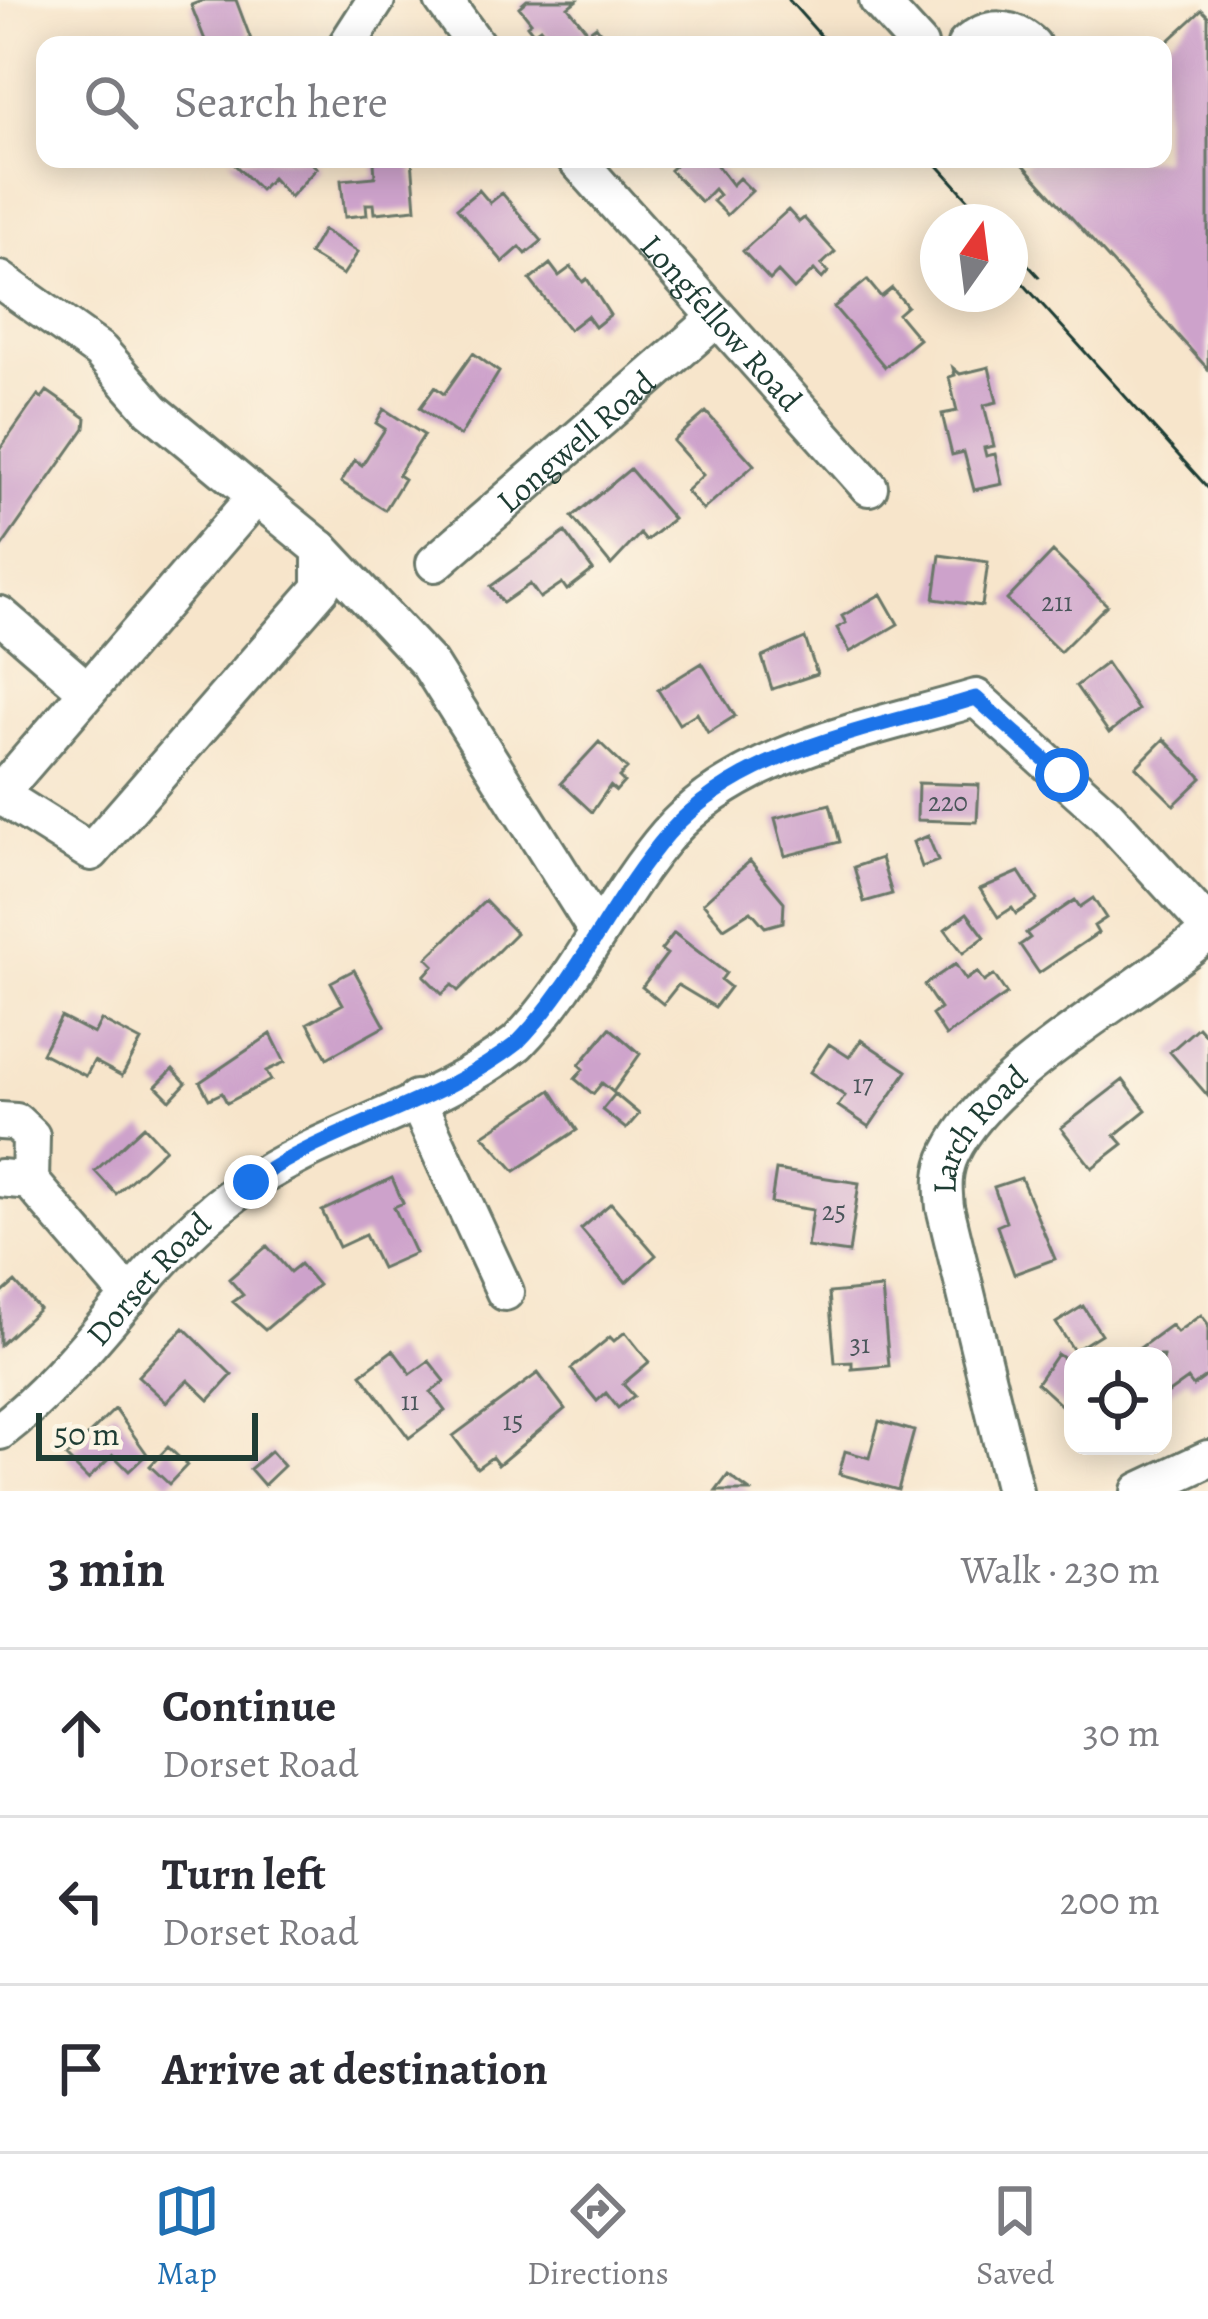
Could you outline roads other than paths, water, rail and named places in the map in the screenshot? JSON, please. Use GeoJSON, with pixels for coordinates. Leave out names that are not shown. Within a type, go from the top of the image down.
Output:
{"type":"FeatureCollection","features":[{"type":"Feature","properties":{"kind":"street"},"geometry":{"type":"LineString","coordinates":[[353,36],[376,0]]}},
{"type":"Feature","properties":{"kind":"street"},"geometry":{"type":"LineString","coordinates":[[442,0],[469,36]]}},
{"type":"Feature","properties":{"kind":"street"},"geometry":{"type":"LineString","coordinates":[[878,0],[911,36]]}},
{"type":"Feature","properties":{"kind":"street"},"geometry":{"type":"LineString","coordinates":[[980,36],[1000,29],[1014,36]]}},
{"type":"Feature","properties":{"kind":"street","name":"Longfellow Road"},"geometry":{"type":"LineString","coordinates":[[584,168],[869,487]]}},
{"type":"Feature","properties":{"kind":"street"},"geometry":{"type":"LineString","coordinates":[[0,280],[100,351],[152,410],[321,548],[428,664],[597,931]]}},
{"type":"Feature","properties":{"kind":"street","name":"Longwell Road"},"geometry":{"type":"LineString","coordinates":[[435,563],[717,318]]}},
{"type":"Feature","properties":{"kind":"street"},"geometry":{"type":"LineString","coordinates":[[256,496],[0,794],[91,852],[320,588],[321,548]]}},
{"type":"Feature","properties":{"kind":"street"},"geometry":{"type":"LineString","coordinates":[[0,615],[88,691]]}},
{"type":"Feature","properties":{"kind":"street","name":"Dorset Road"},"geometry":{"type":"LineString","coordinates":[[0,1431],[43,1394],[192,1230],[248,1184],[289,1158],[416,1099],[517,1043],[666,837],[728,787],[813,748],[976,698],[1106,815],[1208,929]]}},
{"type":"Feature","properties":{"kind":"street","name":"Larch Road"},"geometry":{"type":"LineString","coordinates":[[1014,1491],[945,1207],[946,1163],[958,1140],[1003,1089],[1208,929]]}},
{"type":"Feature","properties":{"kind":"street"},"geometry":{"type":"LineString","coordinates":[[416,1099],[505,1292]]}},
{"type":"Feature","properties":{"kind":"street"},"geometry":{"type":"LineString","coordinates":[[0,1121],[16,1122],[31,1136],[15,1179],[130,1298]]}},
{"type":"Feature","properties":{"kind":"street"},"geometry":{"type":"LineString","coordinates":[[1140,1491],[1208,1460]]}},
{"type":"Feature","properties":{"kind":"tram line"},"geometry":{"type":"LineString","coordinates":[[789,0],[821,36]]}},
{"type":"Feature","properties":{"kind":"tram line"},"geometry":{"type":"LineString","coordinates":[[940,168],[973,204]]}},
{"type":"Feature","properties":{"kind":"tram line"},"geometry":{"type":"LineString","coordinates":[[1028,265],[1039,277]]}},
{"type":"Feature","properties":{"kind":"tram line"},"geometry":{"type":"LineString","coordinates":[[1028,289],[1208,488]]}}]}
